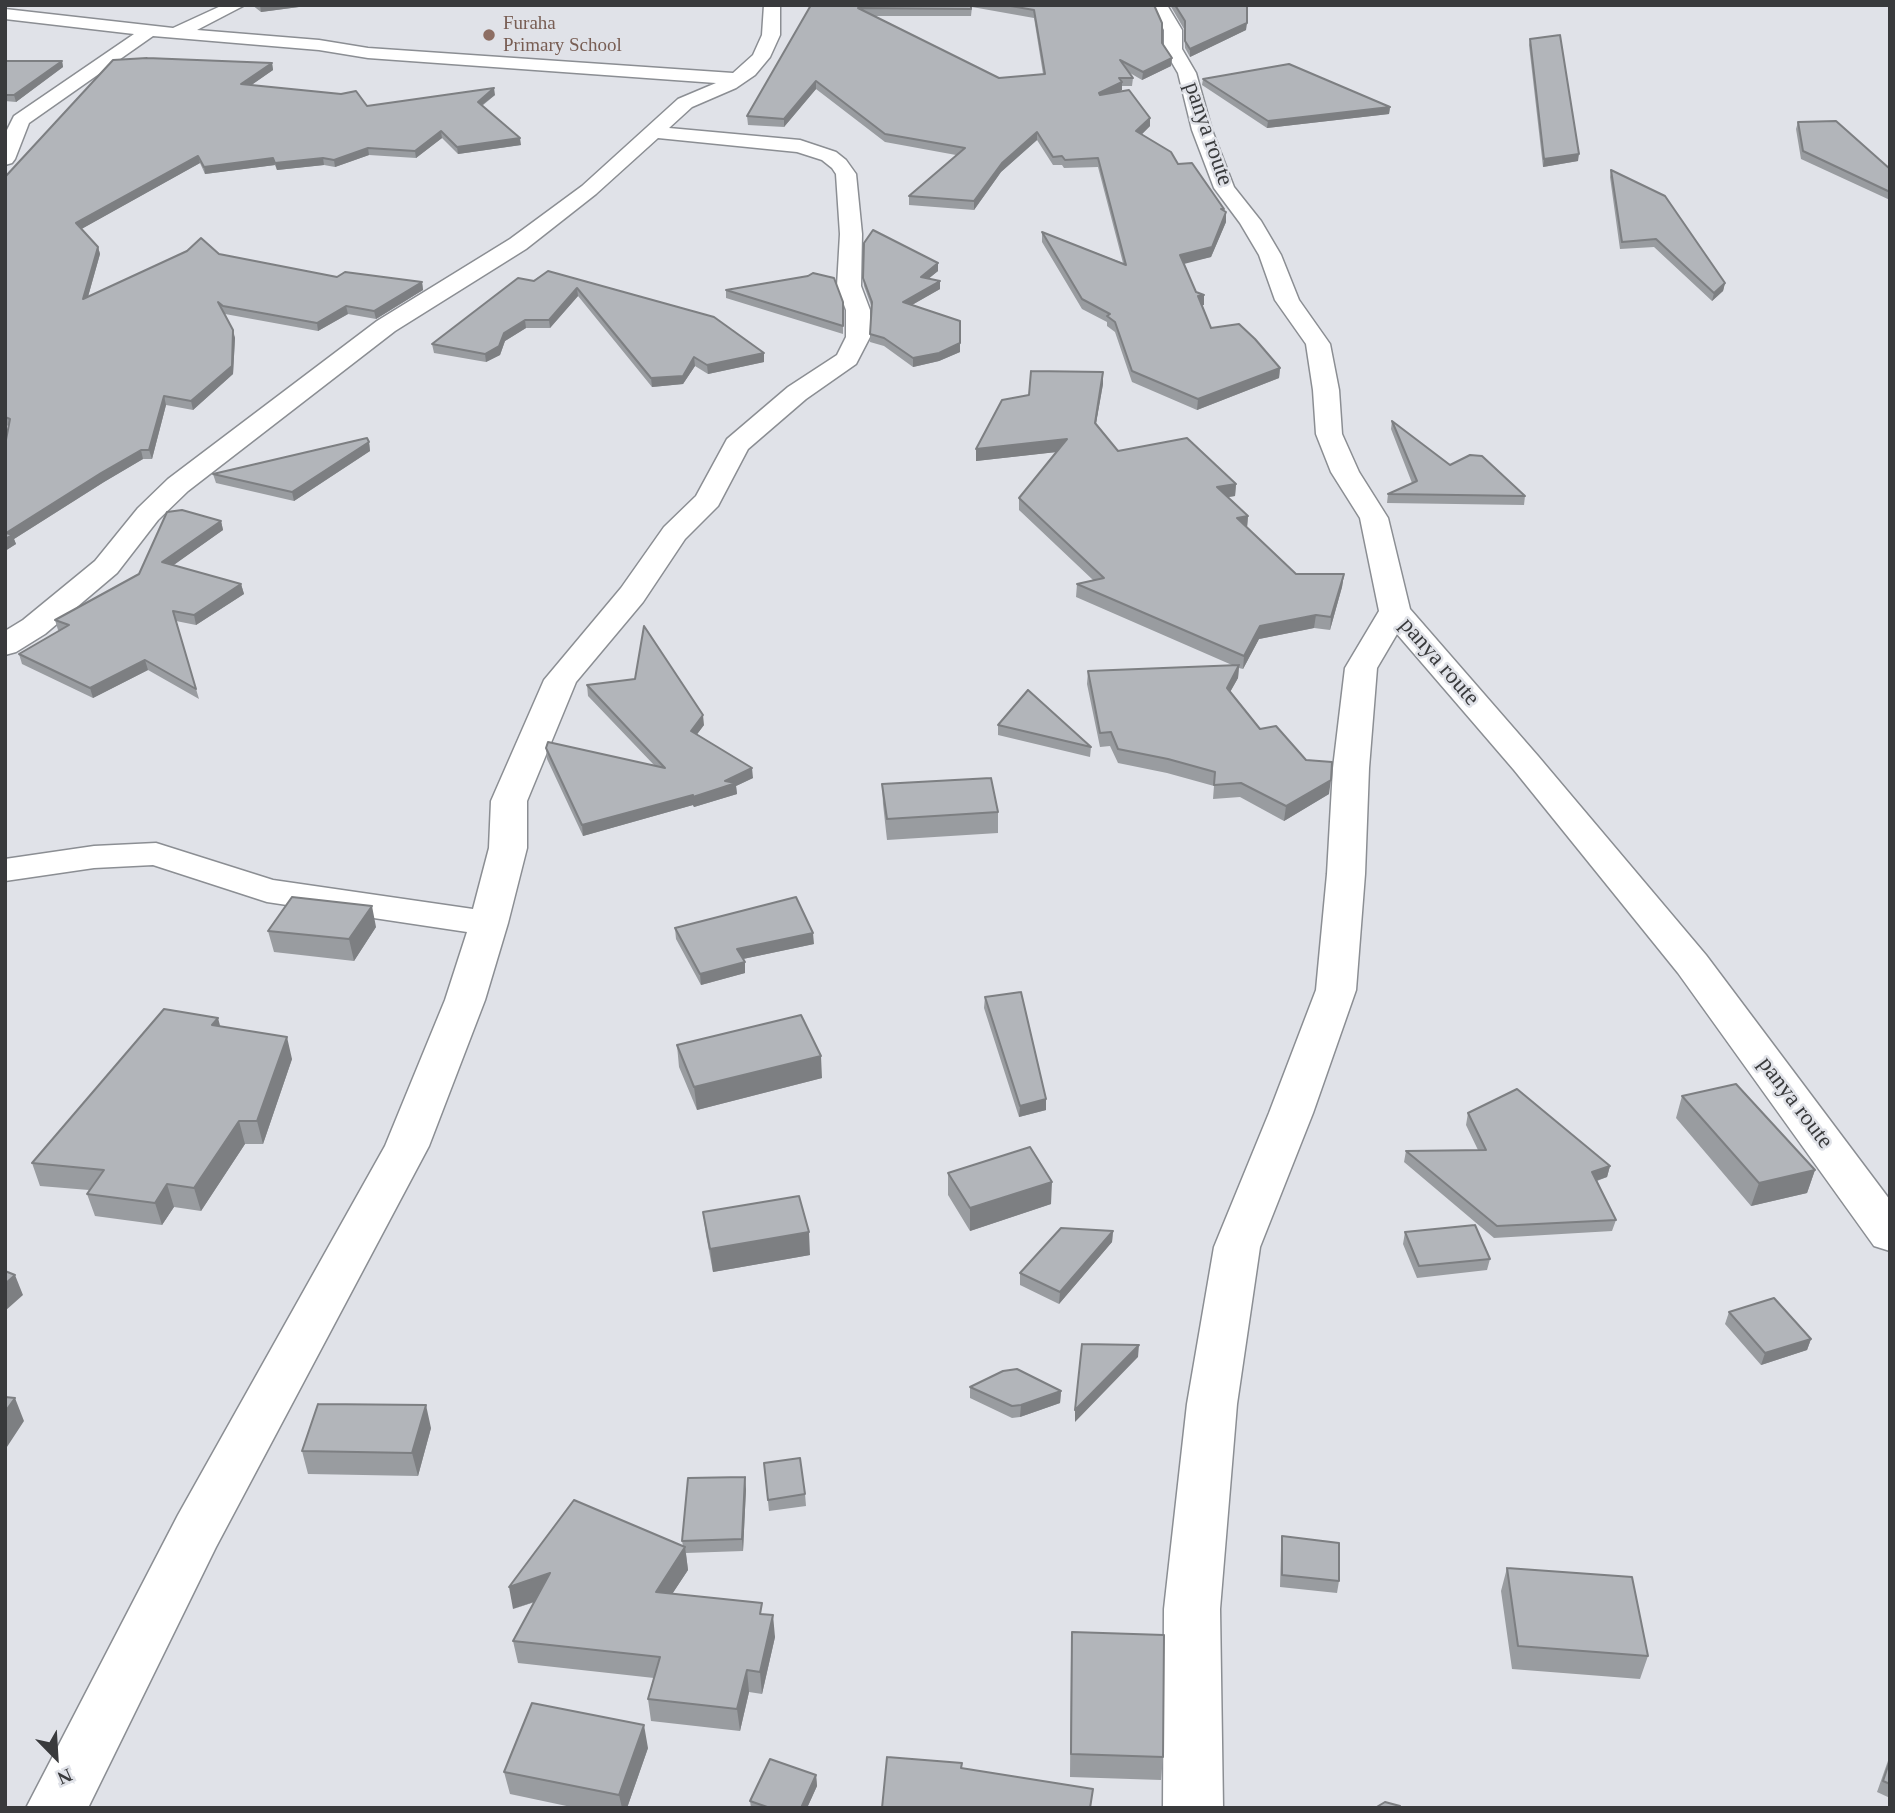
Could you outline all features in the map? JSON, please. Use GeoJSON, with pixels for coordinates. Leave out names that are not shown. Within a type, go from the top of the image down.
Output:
{"type":"FeatureCollection","features":[{"type":"Feature","properties":{"kind":"street"},"geometry":{"type":"LineString","coordinates":[[176,33],[237,5]]}},
{"type":"Feature","properties":{"kind":"street"},"geometry":{"type":"LineString","coordinates":[[5,645],[34,626],[106,567],[148,514],[178,485],[386,326],[518,244],[589,190],[685,103],[749,71],[761,57],[771,35],[772,5]]}},
{"type":"Feature","properties":{"kind":"street","name":"panya route"},"geometry":{"type":"LineString","coordinates":[[1159,5],[1173,30],[1173,49],[1187,72],[1202,130],[1224,188],[1263,244],[1287,300],[1318,344],[1326,390],[1329,434],[1345,472],[1374,518],[1395,611],[1526,763],[1692,964],[1890,1234]]}},
{"type":"Feature","properties":{"kind":"street"},"geometry":{"type":"LineString","coordinates":[[5,14],[150,31],[319,45],[368,53],[737,79]]}},
{"type":"Feature","properties":{"kind":"street"},"geometry":{"type":"LineString","coordinates":[[5,159],[21,120],[150,31]]}},
{"type":"Feature","properties":{"kind":"street"},"geometry":{"type":"LineString","coordinates":[[56,1808],[197,1531],[407,1146],[465,1000],[489,923],[508,848],[509,801],[560,680],[632,595],[674,533],[708,500],[737,445],[797,393],[847,359],[858,337],[858,310],[849,286],[851,234],[846,174],[839,164],[829,156],[800,146],[654,132]]}},
{"type":"Feature","properties":{"kind":"street"},"geometry":{"type":"LineString","coordinates":[[1193,1808],[1192,1609],[1212,1404],[1237,1247],[1291,1113],[1336,990],[1351,768],[1361,668],[1395,611]]}},
{"type":"Feature","properties":{"kind":"street"},"geometry":{"type":"LineString","coordinates":[[5,870],[94,857],[156,854],[267,891],[489,923]]}},
{"type":"Feature","properties":{"kind":"building"},"geometry":{"type":"Polygon","coordinates":[[[811,5],[971,5],[971,9],[858,8],[999,78],[1045,74],[1034,10],[1005,5],[1154,5],[1162,23],[1162,43],[1172,58],[1143,72],[1120,60],[1133,78],[1119,78],[1122,82],[1099,93],[1129,90],[1150,118],[1136,131],[1171,152],[1178,164],[1192,163],[1224,209],[1221,209],[1226,212],[1212,247],[1180,255],[1196,292],[1204,295],[1198,296],[1211,328],[1239,324],[1280,368],[1198,399],[1132,371],[1115,322],[1107,316],[1110,314],[1082,299],[1042,232],[1126,265],[1098,158],[1065,160],[1062,156],[1053,157],[1037,132],[1002,163],[974,201],[909,196],[965,148],[885,134],[816,81],[784,119],[747,116],[811,5]]]}},
{"type":"Feature","properties":{"kind":"building"},"geometry":{"type":"Polygon","coordinates":[[[1175,5],[1247,5],[1247,23],[1190,49],[1185,41],[1185,21],[1175,5]]]}},
{"type":"Feature","properties":{"kind":"building"},"geometry":{"type":"Polygon","coordinates":[[[1560,35],[1579,154],[1544,159],[1530,39],[1560,35]]]}},
{"type":"Feature","properties":{"kind":"building"},"geometry":{"type":"Polygon","coordinates":[[[147,58],[272,63],[241,84],[341,94],[356,91],[367,106],[494,88],[478,102],[520,138],[457,147],[441,131],[415,151],[368,148],[334,160],[323,158],[275,163],[273,158],[204,167],[198,156],[76,223],[98,247],[83,299],[187,251],[201,238],[219,254],[337,277],[345,272],[422,282],[374,311],[346,306],[317,323],[223,306],[218,302],[233,330],[232,366],[191,401],[164,396],[149,450],[141,450],[101,473],[6,533],[13,535],[5,539],[5,445],[10,419],[5,417],[5,177],[113,60],[147,58]]]}},
{"type":"Feature","properties":{"kind":"building"},"geometry":{"type":"Polygon","coordinates":[[[5,61],[62,61],[14,95],[5,95],[5,61]]]}},
{"type":"Feature","properties":{"kind":"building"},"geometry":{"type":"Polygon","coordinates":[[[1289,64],[1390,107],[1268,121],[1203,79],[1289,64]]]}},
{"type":"Feature","properties":{"kind":"building"},"geometry":{"type":"Polygon","coordinates":[[[1836,121],[1890,169],[1890,192],[1803,151],[1798,122],[1836,121]]]}},
{"type":"Feature","properties":{"kind":"building"},"geometry":{"type":"Polygon","coordinates":[[[1611,170],[1665,196],[1725,283],[1714,293],[1656,239],[1622,242],[1611,170]]]}},
{"type":"Feature","properties":{"kind":"building"},"geometry":{"type":"Polygon","coordinates":[[[873,230],[938,263],[921,277],[940,281],[903,302],[960,321],[960,343],[939,353],[913,358],[884,338],[870,334],[872,302],[863,278],[864,243],[873,230]]]}},
{"type":"Feature","properties":{"kind":"building"},"geometry":{"type":"Polygon","coordinates":[[[548,271],[714,317],[764,353],[707,365],[694,357],[683,376],[651,378],[577,288],[549,320],[525,320],[504,333],[499,346],[485,354],[432,344],[518,278],[534,281],[548,271]]]}},
{"type":"Feature","properties":{"kind":"building"},"geometry":{"type":"Polygon","coordinates":[[[813,273],[834,278],[843,302],[843,326],[726,290],[808,276],[813,273]]]}},
{"type":"Feature","properties":{"kind":"building"},"geometry":{"type":"Polygon","coordinates":[[[1031,371],[1103,372],[1095,423],[1118,451],[1187,438],[1236,484],[1217,487],[1248,516],[1237,518],[1296,574],[1344,574],[1331,617],[1316,615],[1260,626],[1244,656],[1077,584],[1104,578],[1019,498],[1067,439],[976,449],[1002,400],[1029,395],[1031,371]]]}},
{"type":"Feature","properties":{"kind":"building"},"geometry":{"type":"Polygon","coordinates":[[[1392,421],[1450,465],[1470,455],[1482,456],[1525,496],[1388,494],[1417,481],[1392,421]]]}},
{"type":"Feature","properties":{"kind":"building"},"geometry":{"type":"Polygon","coordinates":[[[367,438],[369,442],[292,492],[213,474],[367,438]]]}},
{"type":"Feature","properties":{"kind":"building"},"geometry":{"type":"Polygon","coordinates":[[[182,510],[221,521],[162,562],[241,584],[194,615],[173,611],[196,689],[145,660],[90,688],[19,654],[69,625],[55,620],[139,574],[167,512],[182,510]]]}},
{"type":"Feature","properties":{"kind":"building"},"geometry":{"type":"Polygon","coordinates":[[[644,626],[703,715],[691,731],[752,768],[725,781],[736,783],[693,797],[582,825],[546,748],[548,742],[665,768],[587,685],[635,679],[644,626]]]}},
{"type":"Feature","properties":{"kind":"building"},"geometry":{"type":"Polygon","coordinates":[[[1239,665],[1227,688],[1260,729],[1276,726],[1306,760],[1332,762],[1331,780],[1286,806],[1241,783],[1214,785],[1215,772],[1118,749],[1111,732],[1100,733],[1088,671],[1239,665]]]}},
{"type":"Feature","properties":{"kind":"building"},"geometry":{"type":"Polygon","coordinates":[[[1028,690],[1091,747],[998,725],[1028,690]]]}},
{"type":"Feature","properties":{"kind":"building"},"geometry":{"type":"Polygon","coordinates":[[[991,778],[998,812],[887,819],[882,784],[991,778]]]}},
{"type":"Feature","properties":{"kind":"building"},"geometry":{"type":"Polygon","coordinates":[[[292,897],[372,906],[349,939],[268,931],[292,897]]]}},
{"type":"Feature","properties":{"kind":"building"},"geometry":{"type":"Polygon","coordinates":[[[796,897],[813,933],[737,949],[745,962],[700,974],[675,928],[796,897]]]}},
{"type":"Feature","properties":{"kind":"building"},"geometry":{"type":"Polygon","coordinates":[[[1021,992],[1046,1099],[1020,1106],[985,997],[1021,992]]]}},
{"type":"Feature","properties":{"kind":"building"},"geometry":{"type":"Polygon","coordinates":[[[164,1009],[218,1018],[212,1025],[287,1037],[257,1121],[239,1121],[194,1188],[167,1184],[155,1203],[87,1194],[104,1170],[32,1163],[164,1009]]]}},
{"type":"Feature","properties":{"kind":"building"},"geometry":{"type":"Polygon","coordinates":[[[801,1015],[821,1056],[694,1087],[677,1045],[801,1015]]]}},
{"type":"Feature","properties":{"kind":"building"},"geometry":{"type":"Polygon","coordinates":[[[1736,1084],[1815,1170],[1759,1183],[1682,1096],[1736,1084]]]}},
{"type":"Feature","properties":{"kind":"building"},"geometry":{"type":"Polygon","coordinates":[[[1517,1089],[1610,1166],[1592,1172],[1616,1220],[1497,1226],[1406,1151],[1486,1150],[1468,1113],[1517,1089]]]}},
{"type":"Feature","properties":{"kind":"building"},"geometry":{"type":"Polygon","coordinates":[[[1030,1147],[1052,1182],[970,1208],[948,1173],[1030,1147]]]}},
{"type":"Feature","properties":{"kind":"building"},"geometry":{"type":"Polygon","coordinates":[[[799,1196],[809,1232],[710,1249],[703,1212],[799,1196]]]}},
{"type":"Feature","properties":{"kind":"building"},"geometry":{"type":"Polygon","coordinates":[[[1475,1225],[1490,1259],[1419,1266],[1405,1232],[1475,1225]]]}},
{"type":"Feature","properties":{"kind":"building"},"geometry":{"type":"Polygon","coordinates":[[[1061,1228],[1113,1231],[1060,1292],[1020,1273],[1061,1228]]]}},
{"type":"Feature","properties":{"kind":"building"},"geometry":{"type":"Polygon","coordinates":[[[5,1271],[15,1275],[5,1284],[5,1271]]]}},
{"type":"Feature","properties":{"kind":"building"},"geometry":{"type":"Polygon","coordinates":[[[1774,1298],[1811,1339],[1765,1353],[1729,1312],[1774,1298]]]}},
{"type":"Feature","properties":{"kind":"building"},"geometry":{"type":"Polygon","coordinates":[[[1082,1344],[1139,1345],[1075,1410],[1082,1344]]]}},
{"type":"Feature","properties":{"kind":"building"},"geometry":{"type":"Polygon","coordinates":[[[1017,1369],[1061,1391],[1012,1406],[970,1387],[1003,1371],[1017,1369]]]}},
{"type":"Feature","properties":{"kind":"building"},"geometry":{"type":"Polygon","coordinates":[[[5,1397],[15,1398],[5,1412],[5,1397]]]}},
{"type":"Feature","properties":{"kind":"building"},"geometry":{"type":"Polygon","coordinates":[[[318,1404],[426,1405],[412,1453],[302,1451],[318,1404]]]}},
{"type":"Feature","properties":{"kind":"building"},"geometry":{"type":"Polygon","coordinates":[[[800,1458],[805,1494],[768,1500],[764,1463],[800,1458]]]}},
{"type":"Feature","properties":{"kind":"building"},"geometry":{"type":"Polygon","coordinates":[[[745,1477],[742,1539],[682,1541],[688,1478],[745,1477]]]}},
{"type":"Feature","properties":{"kind":"building"},"geometry":{"type":"Polygon","coordinates":[[[574,1500],[685,1547],[656,1592],[762,1603],[760,1614],[773,1615],[760,1672],[747,1670],[737,1709],[648,1699],[660,1657],[513,1641],[550,1573],[509,1587],[574,1500]]]}},
{"type":"Feature","properties":{"kind":"building"},"geometry":{"type":"Polygon","coordinates":[[[1282,1536],[1339,1543],[1339,1581],[1282,1575],[1282,1536]]]}},
{"type":"Feature","properties":{"kind":"building"},"geometry":{"type":"Polygon","coordinates":[[[1507,1568],[1632,1577],[1648,1656],[1518,1646],[1507,1568]]]}},
{"type":"Feature","properties":{"kind":"building"},"geometry":{"type":"Polygon","coordinates":[[[1072,1632],[1164,1635],[1163,1757],[1071,1754],[1072,1632]]]}},
{"type":"Feature","properties":{"kind":"building"},"geometry":{"type":"Polygon","coordinates":[[[532,1703],[644,1725],[619,1795],[504,1772],[532,1703]]]}},
{"type":"Feature","properties":{"kind":"building"},"geometry":{"type":"Polygon","coordinates":[[[887,1757],[962,1763],[961,1768],[1093,1789],[1090,1808],[882,1808],[887,1757]]]}},
{"type":"Feature","properties":{"kind":"building"},"geometry":{"type":"Polygon","coordinates":[[[770,1759],[816,1775],[801,1808],[770,1808],[750,1801],[770,1759]]]}},
{"type":"Feature","properties":{"kind":"building"},"geometry":{"type":"Polygon","coordinates":[[[1890,1760],[1890,1784],[1883,1781],[1890,1760]]]}},
{"type":"Feature","properties":{"kind":"building"},"geometry":{"type":"Polygon","coordinates":[[[1385,1802],[1400,1806],[1401,1808],[1375,1808],[1385,1802]]]}},
{"type":"Feature","properties":{"kind":"place","name":"Furaha Primary School"},"geometry":{"type":"Point","coordinates":[489,35]}}]}
